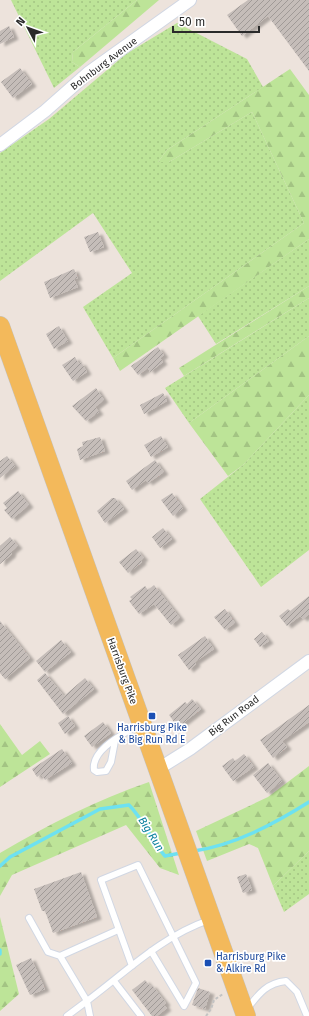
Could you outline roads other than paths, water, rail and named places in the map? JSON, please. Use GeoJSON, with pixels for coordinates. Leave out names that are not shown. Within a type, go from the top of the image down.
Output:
{"type":"FeatureCollection","features":[{"type":"Feature","properties":{"kind":"main road","name":"Harrisburg Pike"},"geometry":{"type":"LineString","coordinates":[[0,326],[246,1014]]}},
{"type":"Feature","properties":{"kind":"street","name":"Bohnburg Avenue"},"geometry":{"type":"LineString","coordinates":[[0,145],[45,111],[88,73],[190,0]]}},
{"type":"Feature","properties":{"kind":"street","name":"Big Run Road"},"geometry":{"type":"LineString","coordinates":[[158,769],[190,749],[309,661]]}},
{"type":"Feature","properties":{"kind":"lane"},"geometry":{"type":"LineString","coordinates":[[115,741],[109,767],[106,771],[97,772],[94,770],[94,764],[99,751],[141,723]]}},
{"type":"Feature","properties":{"kind":"lane"},"geometry":{"type":"LineString","coordinates":[[132,966],[101,880],[138,865],[196,983],[184,1006],[150,951]]}},
{"type":"Feature","properties":{"kind":"lane"},"geometry":{"type":"LineString","coordinates":[[29,918],[48,952],[60,956],[87,1001],[90,1016]]}},
{"type":"Feature","properties":{"kind":"lane"},"geometry":{"type":"LineString","coordinates":[[67,1016],[114,981],[150,951],[194,925],[212,919]]}},
{"type":"Feature","properties":{"kind":"lane"},"geometry":{"type":"LineString","coordinates":[[60,956],[118,930]]}},
{"type":"Feature","properties":{"kind":"lane"},"geometry":{"type":"LineString","coordinates":[[114,981],[141,1016]]}},
{"type":"Feature","properties":{"kind":"lane"},"geometry":{"type":"LineString","coordinates":[[246,1014],[262,990],[271,984],[286,981],[297,992],[307,1016]]}},
{"type":"Feature","properties":{"kind":"waterway","name":"Big Run"},"geometry":{"type":"LineString","coordinates":[[194,851],[239,839],[268,826],[309,802]]}},
{"type":"Feature","properties":{"kind":"waterway","name":"Big Run"},"geometry":{"type":"LineString","coordinates":[[0,866],[10,857],[100,809],[129,805],[139,817],[165,856],[181,853]]}},
{"type":"Feature","properties":{"kind":"place","name":"Harrisburg Pike & Big Run Rd E"},"geometry":{"type":"Point","coordinates":[152,716]}},
{"type":"Feature","properties":{"kind":"place","name":"Harrisburg Pike & Alkire Rd"},"geometry":{"type":"Point","coordinates":[208,963]}}]}
